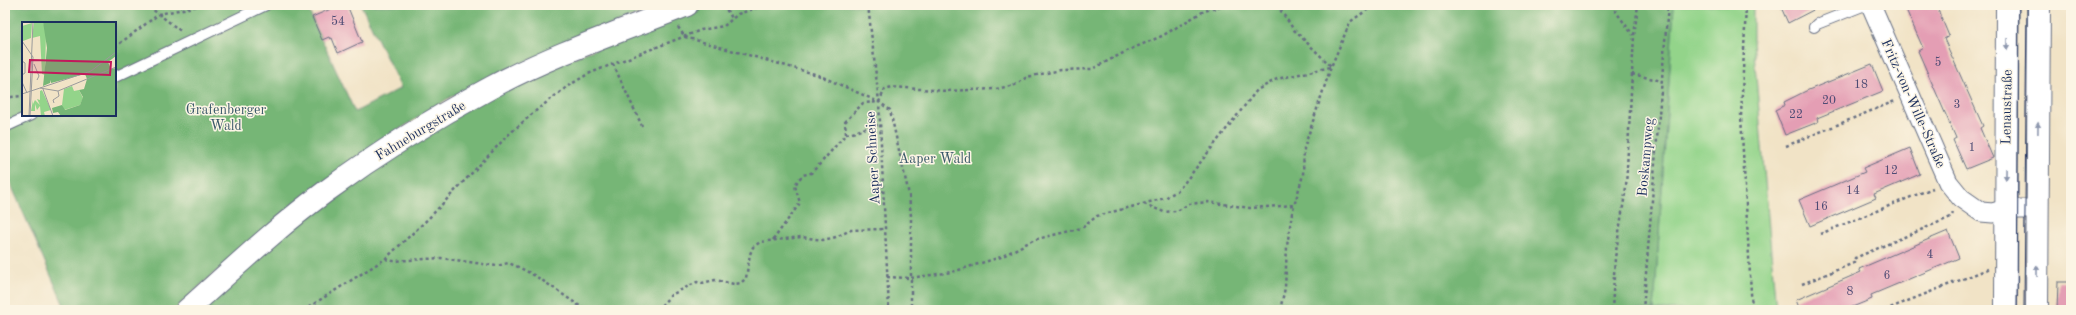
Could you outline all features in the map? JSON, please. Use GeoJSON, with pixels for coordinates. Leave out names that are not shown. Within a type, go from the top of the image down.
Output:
{"type":"FeatureCollection","features":[{"type":"Feature","properties":{"kind":"main road","name":"Fahneburgstraße"},"geometry":{"type":"LineString","coordinates":[[187,310],[275,232],[324,193],[378,154],[428,123],[493,86],[534,67],[687,5]]}},
{"type":"Feature","properties":{"kind":"main road","name":"Lenaustraße"},"geometry":{"type":"LineString","coordinates":[[2006,310],[2005,209],[2007,5]]}},
{"type":"Feature","properties":{"kind":"main road"},"geometry":{"type":"LineString","coordinates":[[2037,310],[2039,5]]}},
{"type":"Feature","properties":{"kind":"street","name":"Fritz-von-Wille-Straße"},"geometry":{"type":"LineString","coordinates":[[1871,5],[1948,182],[1961,198],[1981,212],[1993,213],[2005,209],[2037,209]]}},
{"type":"Feature","properties":{"kind":"lane"},"geometry":{"type":"LineString","coordinates":[[116,77],[266,5]]}},
{"type":"Feature","properties":{"kind":"lane"},"geometry":{"type":"LineString","coordinates":[[1814,27],[1817,24],[1865,5]]}},
{"type":"Feature","properties":{"kind":"lane"},"geometry":{"type":"LineString","coordinates":[[5,127],[29,116]]}},
{"type":"Feature","properties":{"kind":"path"},"geometry":{"type":"LineString","coordinates":[[143,5],[159,14],[178,28],[190,41]]}},
{"type":"Feature","properties":{"kind":"path"},"geometry":{"type":"LineString","coordinates":[[116,46],[159,14],[203,5]]}},
{"type":"Feature","properties":{"kind":"path"},"geometry":{"type":"LineString","coordinates":[[724,5],[732,18]]}},
{"type":"Feature","properties":{"kind":"path"},"geometry":{"type":"LineString","coordinates":[[304,310],[385,259],[429,218],[508,135],[538,108],[575,82],[613,64],[709,28],[724,26],[732,18],[766,5]]}},
{"type":"Feature","properties":{"kind":"path","name":"Aaper Schneise"},"geometry":{"type":"LineString","coordinates":[[868,5],[879,102],[889,310]]}},
{"type":"Feature","properties":{"kind":"path"},"geometry":{"type":"LineString","coordinates":[[879,102],[885,89],[892,87],[947,90],[996,89],[1015,85],[1027,77],[1054,71],[1092,69],[1131,49],[1162,36],[1204,11],[1229,5]]}},
{"type":"Feature","properties":{"kind":"path"},"geometry":{"type":"LineString","coordinates":[[1277,5],[1294,30],[1331,67]]}},
{"type":"Feature","properties":{"kind":"path"},"geometry":{"type":"LineString","coordinates":[[1280,310],[1285,288],[1287,246],[1295,205],[1303,175],[1304,148],[1331,67],[1350,22],[1374,5]]}},
{"type":"Feature","properties":{"kind":"path"},"geometry":{"type":"LineString","coordinates":[[1611,5],[1634,36]]}},
{"type":"Feature","properties":{"kind":"path"},"geometry":{"type":"LineString","coordinates":[[1612,310],[1614,258],[1626,187],[1634,36],[1638,5]]}},
{"type":"Feature","properties":{"kind":"path","name":"Boskampweg"},"geometry":{"type":"LineString","coordinates":[[1643,309],[1668,5]]}},
{"type":"Feature","properties":{"kind":"path"},"geometry":{"type":"LineString","coordinates":[[1746,5],[1741,116],[1752,310]]}},
{"type":"Feature","properties":{"kind":"path"},"geometry":{"type":"LineString","coordinates":[[685,37],[818,76],[879,102],[890,110],[909,195],[911,216],[911,310]]}},
{"type":"Feature","properties":{"kind":"path"},"geometry":{"type":"LineString","coordinates":[[613,64],[642,126]]}},
{"type":"Feature","properties":{"kind":"path"},"geometry":{"type":"LineString","coordinates":[[887,277],[910,278],[952,272],[1001,257],[1033,240],[1082,228],[1097,216],[1165,198],[1177,191],[1210,152],[1257,90],[1277,79],[1331,67]]}},
{"type":"Feature","properties":{"kind":"path"},"geometry":{"type":"LineString","coordinates":[[1632,74],[1662,80]]}},
{"type":"Feature","properties":{"kind":"path"},"geometry":{"type":"LineString","coordinates":[[5,95],[11,97],[22,96]]}},
{"type":"Feature","properties":{"kind":"path"},"geometry":{"type":"LineString","coordinates":[[1786,146],[1910,95]]}},
{"type":"Feature","properties":{"kind":"path"},"geometry":{"type":"LineString","coordinates":[[773,240],[800,203],[796,186],[798,180],[803,175],[811,173],[846,134],[846,122],[863,103],[879,102]]}},
{"type":"Feature","properties":{"kind":"path"},"geometry":{"type":"LineString","coordinates":[[846,134],[854,133],[871,125],[880,125]]}},
{"type":"Feature","properties":{"kind":"path"},"geometry":{"type":"LineString","coordinates":[[1820,234],[1948,182]]}},
{"type":"Feature","properties":{"kind":"path"},"geometry":{"type":"LineString","coordinates":[[1802,284],[1854,263],[1855,258],[1950,217],[1961,198]]}},
{"type":"Feature","properties":{"kind":"path"},"geometry":{"type":"LineString","coordinates":[[1144,204],[1164,212],[1177,211],[1188,204],[1208,202],[1250,208],[1295,205]]}},
{"type":"Feature","properties":{"kind":"path"},"geometry":{"type":"LineString","coordinates":[[657,310],[671,295],[696,282],[702,283],[715,280],[734,284],[741,283],[746,278],[750,254],[753,248],[760,242],[801,237],[823,240],[836,237],[851,230],[885,230]]}},
{"type":"Feature","properties":{"kind":"path"},"geometry":{"type":"LineString","coordinates":[[385,259],[393,261],[441,258],[497,266],[508,263],[538,277],[563,296],[586,310]]}},
{"type":"Feature","properties":{"kind":"path"},"geometry":{"type":"LineString","coordinates":[[1885,310],[2005,262]]}},
{"type":"Feature","properties":{"kind":"path"},"geometry":{"type":"LineString","coordinates":[[1629,310],[1643,309]]}},
{"type":"Feature","properties":{"kind":"green space","name":"Grafenberger Wald"},"geometry":{"type":"Polygon","coordinates":[[[5,5],[306,5],[355,112],[401,88],[361,5],[650,5],[636,15],[505,70],[452,96],[400,129],[213,274],[174,310],[66,310],[5,171],[5,5]]]}},
{"type":"Feature","properties":{"kind":"green space","name":"Aaper Wald"},"geometry":{"type":"Polygon","coordinates":[[[709,5],[1674,5],[1654,310],[196,310],[278,236],[431,127],[544,69],[709,5]]]}},
{"type":"Feature","properties":{"kind":"green space"},"geometry":{"type":"Polygon","coordinates":[[[1674,5],[1753,5],[1753,41],[1776,310],[1654,310],[1674,5]]]}},
{"type":"Feature","properties":{"kind":"building"},"geometry":{"type":"Polygon","coordinates":[[[340,5],[347,5],[362,42],[338,53],[332,38],[330,39],[329,37],[322,40],[312,17],[340,5]]]}},
{"type":"Feature","properties":{"kind":"building"},"geometry":{"type":"Polygon","coordinates":[[[1780,5],[1823,5],[1788,23],[1780,5]]]}},
{"type":"Feature","properties":{"kind":"building"},"geometry":{"type":"Polygon","coordinates":[[[1904,5],[1936,5],[1949,36],[1944,39],[1983,126],[1980,128],[1993,158],[1966,169],[1953,140],[1956,138],[1918,51],[1923,48],[1904,5]]]}},
{"type":"Feature","properties":{"kind":"building"},"geometry":{"type":"Polygon","coordinates":[[[1872,64],[1883,91],[1817,118],[1818,122],[1785,135],[1775,110],[1785,105],[1784,102],[1806,91],[1872,64]]]}},
{"type":"Feature","properties":{"kind":"building"},"geometry":{"type":"Polygon","coordinates":[[[1910,148],[1920,174],[1874,194],[1876,198],[1810,226],[1799,200],[1865,172],[1863,168],[1910,148]]]}},
{"type":"Feature","properties":{"kind":"building"},"geometry":{"type":"Polygon","coordinates":[[[1948,231],[1959,258],[1871,295],[1872,299],[1845,310],[1800,310],[1796,300],[1861,272],[1859,269],[1948,231]]]}},
{"type":"Feature","properties":{"kind":"building"},"geometry":{"type":"Polygon","coordinates":[[[2058,282],[2071,282],[2071,310],[2057,310],[2058,282]]]}},
{"type":"Feature","properties":{"kind":"tram line"},"geometry":{"type":"LineString","coordinates":[[2017,310],[2019,5]]}},
{"type":"Feature","properties":{"kind":"tram line"},"geometry":{"type":"LineString","coordinates":[[2024,310],[2027,5]]}}]}
